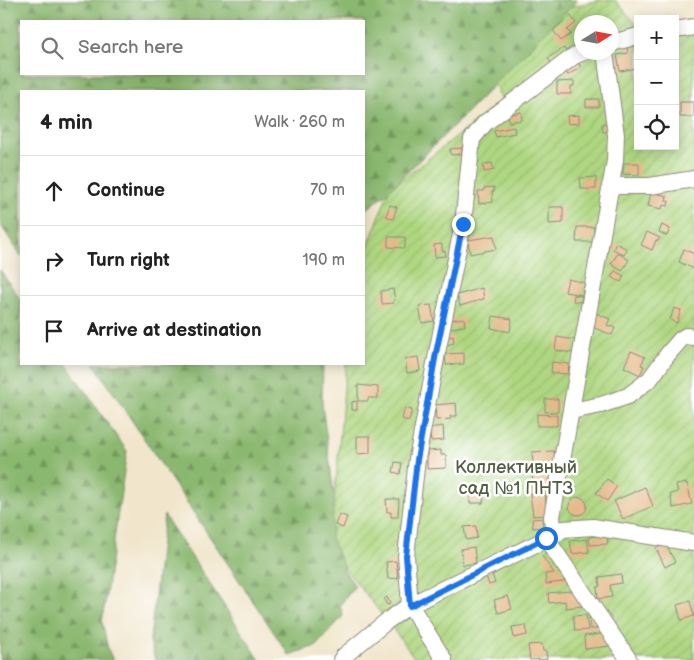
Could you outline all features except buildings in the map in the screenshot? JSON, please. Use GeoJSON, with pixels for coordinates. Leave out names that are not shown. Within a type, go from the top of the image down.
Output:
{"type":"FeatureCollection","features":[{"type":"Feature","properties":{"kind":"lane"},"geometry":{"type":"LineString","coordinates":[[679,29],[694,27]]}},
{"type":"Feature","properties":{"kind":"lane"},"geometry":{"type":"LineString","coordinates":[[619,41],[634,37]]}},
{"type":"Feature","properties":{"kind":"lane"},"geometry":{"type":"LineString","coordinates":[[444,660],[410,606],[406,556],[417,460],[436,353],[463,224],[472,138],[485,123],[574,56]]}},
{"type":"Feature","properties":{"kind":"lane"},"geometry":{"type":"LineString","coordinates":[[606,60],[616,135],[614,161],[550,536],[629,660]]}},
{"type":"Feature","properties":{"kind":"lane"},"geometry":{"type":"LineString","coordinates":[[610,186],[650,186],[694,179]]}},
{"type":"Feature","properties":{"kind":"lane"},"geometry":{"type":"LineString","coordinates":[[571,411],[601,405],[628,396],[650,379],[681,339],[686,336],[694,337]]}},
{"type":"Feature","properties":{"kind":"lane"},"geometry":{"type":"LineString","coordinates":[[341,660],[388,621],[410,606],[563,529],[593,527],[694,544]]}},
{"type":"Feature","properties":{"kind":"green space"},"geometry":{"type":"Polygon","coordinates":[[[0,0],[578,0],[386,194],[365,210],[365,90],[20,90],[20,254],[0,224],[0,0]]]}},
{"type":"Feature","properties":{"kind":"green space","name":"Коллективный сад №1 ПНТЗ"},"geometry":{"type":"Polygon","coordinates":[[[600,0],[615,0],[634,21],[634,150],[679,150],[679,23],[694,21],[694,660],[416,660],[344,567],[331,538],[346,365],[365,365],[365,254],[389,190],[502,100],[494,84],[571,7],[600,0]]]}},
{"type":"Feature","properties":{"kind":"green space"},"geometry":{"type":"Polygon","coordinates":[[[0,270],[20,299],[20,365],[67,365],[127,451],[102,622],[108,649],[113,660],[0,660],[0,270]]]}},
{"type":"Feature","properties":{"kind":"green space"},"geometry":{"type":"Polygon","coordinates":[[[95,365],[323,365],[322,404],[344,570],[355,586],[340,605],[343,616],[316,646],[289,655],[95,365]]]}},
{"type":"Feature","properties":{"kind":"green space"},"geometry":{"type":"Polygon","coordinates":[[[164,515],[260,660],[155,660],[150,640],[164,515]]]}},
{"type":"Feature","properties":{"kind":"route"},"geometry":{"type":"LineString","coordinates":[[463,224],[436,353],[417,460],[406,556],[410,606],[546,538]]}}]}
